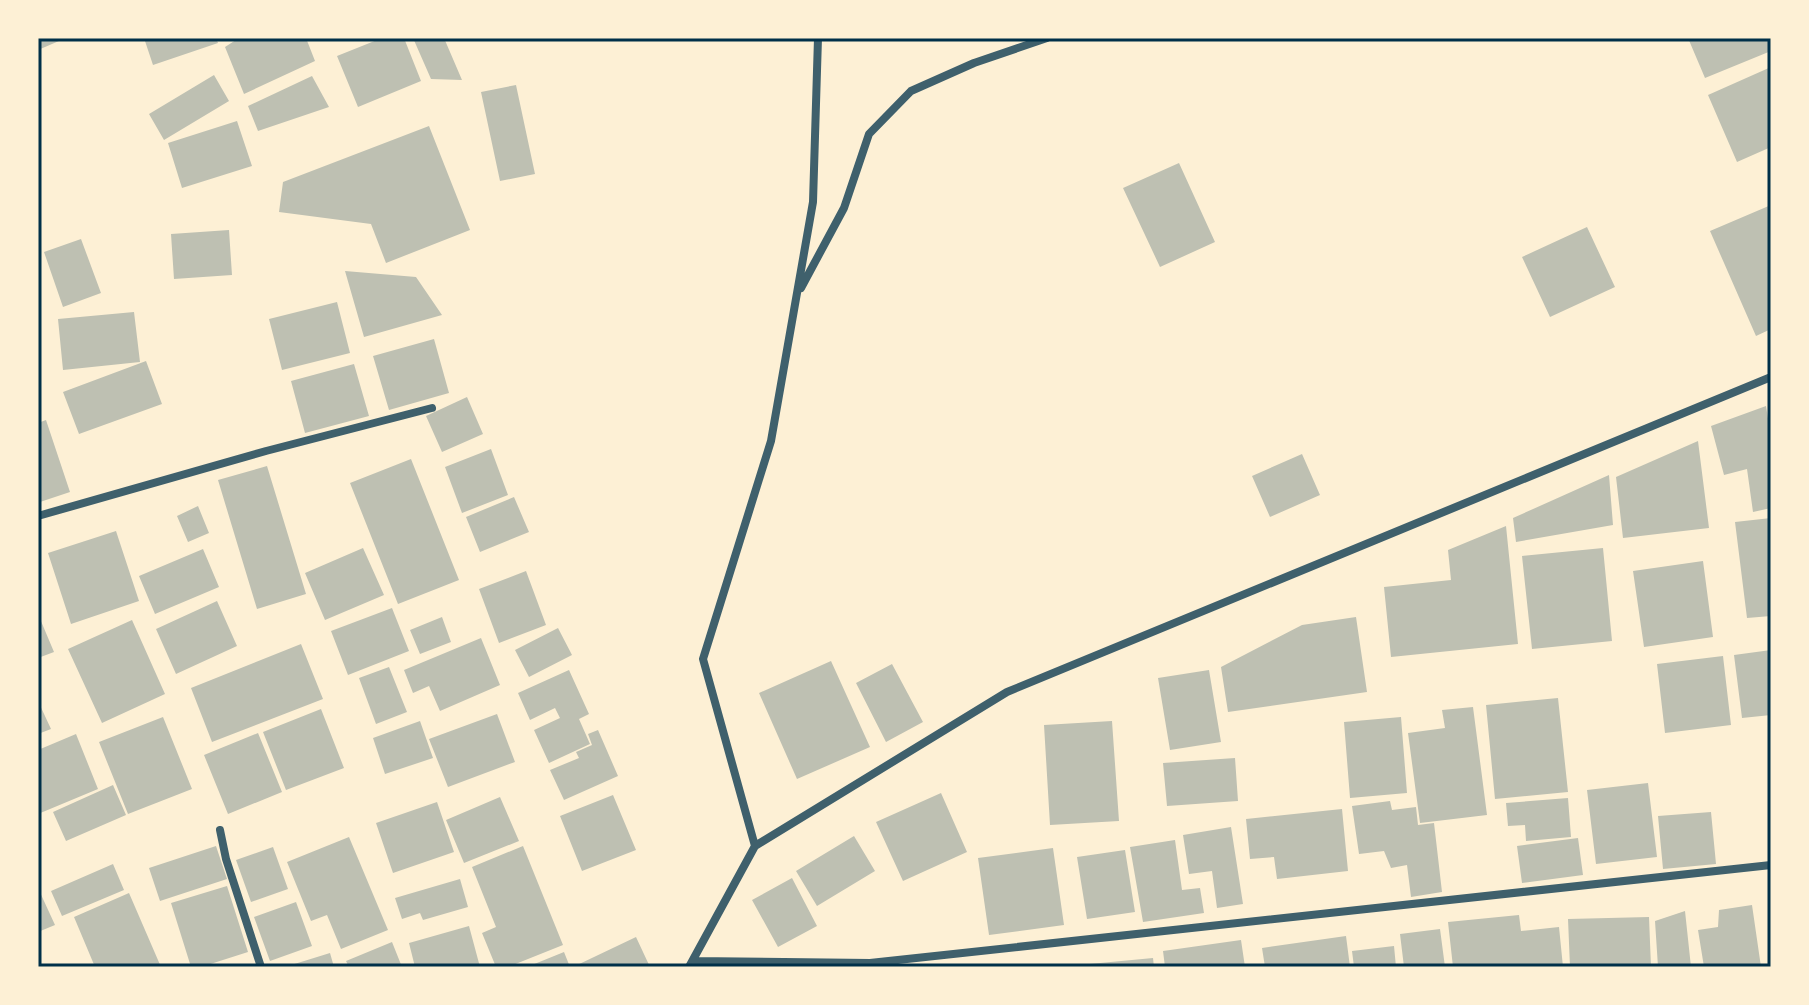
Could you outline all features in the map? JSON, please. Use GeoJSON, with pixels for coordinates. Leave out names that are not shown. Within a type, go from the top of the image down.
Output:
{"type":"FeatureCollection","features":[{"type":"Feature","properties":{"kind":"street"},"geometry":{"type":"LineString","coordinates":[[755,846],[703,659],[771,441],[813,202],[818,38]]}},
{"type":"Feature","properties":{"kind":"street"},"geometry":{"type":"LineString","coordinates":[[797,296],[844,208],[869,134],[911,91],[974,63],[1047,38]]}},
{"type":"Feature","properties":{"kind":"street"},"geometry":{"type":"LineString","coordinates":[[1771,377],[1007,692],[755,846],[691,964],[870,963],[1771,865]]}},
{"type":"Feature","properties":{"kind":"street"},"geometry":{"type":"LineString","coordinates":[[38,516],[266,451],[432,408]]}},
{"type":"Feature","properties":{"kind":"street"},"geometry":{"type":"LineString","coordinates":[[220,830],[226,859],[261,967]]}},
{"type":"Feature","properties":{"kind":"building"},"geometry":{"type":"Polygon","coordinates":[[[38,38],[58,38],[59,41],[38,50],[38,38]]]}},
{"type":"Feature","properties":{"kind":"building"},"geometry":{"type":"Polygon","coordinates":[[[144,38],[216,38],[218,43],[153,65],[144,38]]]}},
{"type":"Feature","properties":{"kind":"building"},"geometry":{"type":"Polygon","coordinates":[[[239,38],[306,38],[315,61],[244,94],[225,47],[239,38]]]}},
{"type":"Feature","properties":{"kind":"building"},"geometry":{"type":"Polygon","coordinates":[[[382,38],[404,38],[421,81],[358,107],[337,56],[382,38]]]}},
{"type":"Feature","properties":{"kind":"building"},"geometry":{"type":"Polygon","coordinates":[[[413,38],[444,38],[462,80],[431,79],[413,38]]]}},
{"type":"Feature","properties":{"kind":"building"},"geometry":{"type":"Polygon","coordinates":[[[1688,38],[1771,38],[1771,51],[1705,78],[1688,38]]]}},
{"type":"Feature","properties":{"kind":"building"},"geometry":{"type":"Polygon","coordinates":[[[1771,67],[1771,147],[1737,162],[1708,95],[1771,67]]]}},
{"type":"Feature","properties":{"kind":"building"},"geometry":{"type":"Polygon","coordinates":[[[214,75],[229,101],[164,140],[149,114],[214,75]]]}},
{"type":"Feature","properties":{"kind":"building"},"geometry":{"type":"Polygon","coordinates":[[[312,76],[329,107],[258,131],[248,106],[312,76]]]}},
{"type":"Feature","properties":{"kind":"building"},"geometry":{"type":"Polygon","coordinates":[[[516,85],[535,174],[500,181],[481,92],[516,85]]]}},
{"type":"Feature","properties":{"kind":"building"},"geometry":{"type":"Polygon","coordinates":[[[237,121],[252,166],[182,188],[168,143],[237,121]]]}},
{"type":"Feature","properties":{"kind":"building"},"geometry":{"type":"Polygon","coordinates":[[[429,126],[470,230],[386,263],[371,224],[279,212],[283,182],[429,126]]]}},
{"type":"Feature","properties":{"kind":"building"},"geometry":{"type":"Polygon","coordinates":[[[1179,163],[1215,242],[1160,267],[1123,188],[1179,163]]]}},
{"type":"Feature","properties":{"kind":"building"},"geometry":{"type":"Polygon","coordinates":[[[1771,205],[1771,329],[1756,336],[1710,231],[1771,205]]]}},
{"type":"Feature","properties":{"kind":"building"},"geometry":{"type":"Polygon","coordinates":[[[1587,227],[1615,287],[1550,317],[1522,257],[1587,227]]]}},
{"type":"Feature","properties":{"kind":"building"},"geometry":{"type":"Polygon","coordinates":[[[229,230],[232,275],[174,279],[171,234],[229,230]]]}},
{"type":"Feature","properties":{"kind":"building"},"geometry":{"type":"Polygon","coordinates":[[[81,239],[101,293],[63,307],[44,252],[81,239]]]}},
{"type":"Feature","properties":{"kind":"building"},"geometry":{"type":"Polygon","coordinates":[[[345,271],[416,277],[442,315],[364,337],[345,271]]]}},
{"type":"Feature","properties":{"kind":"building"},"geometry":{"type":"Polygon","coordinates":[[[337,302],[350,353],[282,370],[269,319],[337,302]]]}},
{"type":"Feature","properties":{"kind":"building"},"geometry":{"type":"Polygon","coordinates":[[[134,312],[140,362],[63,370],[58,319],[134,312]]]}},
{"type":"Feature","properties":{"kind":"building"},"geometry":{"type":"Polygon","coordinates":[[[434,339],[449,393],[389,410],[373,356],[434,339]]]}},
{"type":"Feature","properties":{"kind":"building"},"geometry":{"type":"Polygon","coordinates":[[[146,361],[162,404],[79,434],[63,392],[146,361]]]}},
{"type":"Feature","properties":{"kind":"building"},"geometry":{"type":"Polygon","coordinates":[[[354,364],[369,416],[305,433],[291,381],[354,364]]]}},
{"type":"Feature","properties":{"kind":"building"},"geometry":{"type":"Polygon","coordinates":[[[467,397],[483,434],[442,452],[426,416],[467,397]]]}},
{"type":"Feature","properties":{"kind":"building"},"geometry":{"type":"Polygon","coordinates":[[[1766,406],[1771,437],[1771,508],[1753,512],[1747,469],[1724,475],[1711,426],[1766,406]]]}},
{"type":"Feature","properties":{"kind":"building"},"geometry":{"type":"Polygon","coordinates":[[[46,420],[70,492],[40,502],[38,423],[46,420]]]}},
{"type":"Feature","properties":{"kind":"building"},"geometry":{"type":"Polygon","coordinates":[[[1698,441],[1709,528],[1623,538],[1616,477],[1698,441]]]}},
{"type":"Feature","properties":{"kind":"building"},"geometry":{"type":"Polygon","coordinates":[[[491,449],[508,495],[462,513],[445,467],[491,449]]]}},
{"type":"Feature","properties":{"kind":"building"},"geometry":{"type":"Polygon","coordinates":[[[1302,454],[1320,495],[1270,517],[1252,476],[1302,454]]]}},
{"type":"Feature","properties":{"kind":"building"},"geometry":{"type":"Polygon","coordinates":[[[411,459],[459,580],[398,604],[350,483],[411,459]]]}},
{"type":"Feature","properties":{"kind":"building"},"geometry":{"type":"Polygon","coordinates":[[[267,466],[306,594],[257,609],[218,480],[267,466]]]}},
{"type":"Feature","properties":{"kind":"building"},"geometry":{"type":"Polygon","coordinates":[[[1609,475],[1613,525],[1516,542],[1513,518],[1609,475]]]}},
{"type":"Feature","properties":{"kind":"building"},"geometry":{"type":"Polygon","coordinates":[[[514,497],[529,532],[480,552],[466,517],[514,497]]]}},
{"type":"Feature","properties":{"kind":"building"},"geometry":{"type":"Polygon","coordinates":[[[198,506],[209,533],[188,542],[177,516],[198,506]]]}},
{"type":"Feature","properties":{"kind":"building"},"geometry":{"type":"Polygon","coordinates":[[[1771,518],[1771,616],[1747,618],[1735,522],[1771,518]]]}},
{"type":"Feature","properties":{"kind":"building"},"geometry":{"type":"Polygon","coordinates":[[[1506,526],[1518,644],[1391,657],[1384,587],[1451,580],[1448,550],[1506,526]]]}},
{"type":"Feature","properties":{"kind":"building"},"geometry":{"type":"Polygon","coordinates":[[[116,531],[139,601],[71,624],[48,553],[116,531]]]}},
{"type":"Feature","properties":{"kind":"building"},"geometry":{"type":"Polygon","coordinates":[[[363,548],[384,595],[325,620],[305,573],[363,548]]]}},
{"type":"Feature","properties":{"kind":"building"},"geometry":{"type":"Polygon","coordinates":[[[1603,548],[1612,641],[1532,649],[1522,556],[1603,548]]]}},
{"type":"Feature","properties":{"kind":"building"},"geometry":{"type":"Polygon","coordinates":[[[203,549],[219,587],[155,614],[139,576],[203,549]]]}},
{"type":"Feature","properties":{"kind":"building"},"geometry":{"type":"Polygon","coordinates":[[[1703,561],[1713,637],[1644,647],[1633,571],[1703,561]]]}},
{"type":"Feature","properties":{"kind":"building"},"geometry":{"type":"Polygon","coordinates":[[[526,571],[546,625],[499,643],[479,589],[526,571]]]}},
{"type":"Feature","properties":{"kind":"building"},"geometry":{"type":"Polygon","coordinates":[[[217,601],[237,646],[176,674],[156,629],[217,601]]]}},
{"type":"Feature","properties":{"kind":"building"},"geometry":{"type":"Polygon","coordinates":[[[392,608],[409,651],[348,675],[331,631],[392,608]]]}},
{"type":"Feature","properties":{"kind":"building"},"geometry":{"type":"Polygon","coordinates":[[[38,614],[54,652],[38,658],[38,614]]]}},
{"type":"Feature","properties":{"kind":"building"},"geometry":{"type":"Polygon","coordinates":[[[442,617],[451,642],[420,654],[410,630],[442,617]]]}},
{"type":"Feature","properties":{"kind":"building"},"geometry":{"type":"Polygon","coordinates":[[[1356,617],[1367,692],[1228,712],[1221,667],[1302,625],[1356,617]]]}},
{"type":"Feature","properties":{"kind":"building"},"geometry":{"type":"Polygon","coordinates":[[[132,620],[165,694],[102,723],[68,649],[132,620]]]}},
{"type":"Feature","properties":{"kind":"building"},"geometry":{"type":"Polygon","coordinates":[[[558,628],[572,655],[529,677],[515,650],[558,628]]]}},
{"type":"Feature","properties":{"kind":"building"},"geometry":{"type":"Polygon","coordinates":[[[481,638],[500,685],[440,711],[429,686],[413,693],[404,670],[481,638]]]}},
{"type":"Feature","properties":{"kind":"building"},"geometry":{"type":"Polygon","coordinates":[[[301,644],[323,699],[212,742],[191,688],[301,644]]]}},
{"type":"Feature","properties":{"kind":"building"},"geometry":{"type":"Polygon","coordinates":[[[1771,650],[1771,715],[1742,718],[1734,655],[1771,650]]]}},
{"type":"Feature","properties":{"kind":"building"},"geometry":{"type":"Polygon","coordinates":[[[1723,656],[1731,725],[1665,733],[1657,664],[1723,656]]]}},
{"type":"Feature","properties":{"kind":"building"},"geometry":{"type":"Polygon","coordinates":[[[831,661],[870,747],[797,779],[759,693],[831,661]]]}},
{"type":"Feature","properties":{"kind":"building"},"geometry":{"type":"Polygon","coordinates":[[[892,664],[923,722],[886,742],[856,683],[892,664]]]}},
{"type":"Feature","properties":{"kind":"building"},"geometry":{"type":"Polygon","coordinates":[[[389,667],[407,712],[376,724],[359,678],[389,667]]]}},
{"type":"Feature","properties":{"kind":"building"},"geometry":{"type":"Polygon","coordinates":[[[569,670],[589,714],[579,719],[590,744],[549,763],[534,730],[560,718],[555,708],[530,720],[518,693],[569,670]]]}},
{"type":"Feature","properties":{"kind":"building"},"geometry":{"type":"Polygon","coordinates":[[[1209,670],[1221,742],[1170,750],[1158,678],[1209,670]]]}},
{"type":"Feature","properties":{"kind":"building"},"geometry":{"type":"Polygon","coordinates":[[[1558,698],[1568,792],[1495,799],[1486,705],[1558,698]]]}},
{"type":"Feature","properties":{"kind":"building"},"geometry":{"type":"Polygon","coordinates":[[[38,701],[51,729],[38,734],[38,701]]]}},
{"type":"Feature","properties":{"kind":"building"},"geometry":{"type":"Polygon","coordinates":[[[1473,707],[1487,815],[1420,823],[1408,733],[1445,728],[1442,710],[1473,707]]]}},
{"type":"Feature","properties":{"kind":"building"},"geometry":{"type":"Polygon","coordinates":[[[321,709],[344,768],[286,790],[263,732],[321,709]]]}},
{"type":"Feature","properties":{"kind":"building"},"geometry":{"type":"Polygon","coordinates":[[[497,714],[515,762],[448,787],[429,739],[497,714]]]}},
{"type":"Feature","properties":{"kind":"building"},"geometry":{"type":"Polygon","coordinates":[[[163,717],[192,789],[128,814],[99,742],[163,717]]]}},
{"type":"Feature","properties":{"kind":"building"},"geometry":{"type":"Polygon","coordinates":[[[1401,717],[1407,793],[1350,798],[1344,722],[1401,717]]]}},
{"type":"Feature","properties":{"kind":"building"},"geometry":{"type":"Polygon","coordinates":[[[420,721],[433,758],[385,774],[373,738],[420,721]]]}},
{"type":"Feature","properties":{"kind":"building"},"geometry":{"type":"Polygon","coordinates":[[[1112,721],[1119,821],[1050,825],[1044,725],[1112,721]]]}},
{"type":"Feature","properties":{"kind":"building"},"geometry":{"type":"Polygon","coordinates":[[[598,730],[618,776],[564,800],[550,770],[579,758],[576,752],[592,745],[588,734],[598,730]]]}},
{"type":"Feature","properties":{"kind":"building"},"geometry":{"type":"Polygon","coordinates":[[[258,733],[282,792],[228,814],[204,755],[258,733]]]}},
{"type":"Feature","properties":{"kind":"building"},"geometry":{"type":"Polygon","coordinates":[[[76,734],[98,789],[38,814],[38,750],[76,734]]]}},
{"type":"Feature","properties":{"kind":"building"},"geometry":{"type":"Polygon","coordinates":[[[1235,758],[1238,801],[1167,806],[1163,763],[1235,758]]]}},
{"type":"Feature","properties":{"kind":"building"},"geometry":{"type":"Polygon","coordinates":[[[1648,783],[1657,857],[1596,864],[1587,790],[1648,783]]]}},
{"type":"Feature","properties":{"kind":"building"},"geometry":{"type":"Polygon","coordinates":[[[113,785],[126,815],[66,841],[53,812],[113,785]]]}},
{"type":"Feature","properties":{"kind":"building"},"geometry":{"type":"Polygon","coordinates":[[[941,793],[967,852],[903,881],[876,822],[941,793]]]}},
{"type":"Feature","properties":{"kind":"building"},"geometry":{"type":"Polygon","coordinates":[[[613,795],[636,850],[582,871],[560,816],[613,795]]]}},
{"type":"Feature","properties":{"kind":"building"},"geometry":{"type":"Polygon","coordinates":[[[500,797],[519,841],[464,863],[446,820],[500,797]]]}},
{"type":"Feature","properties":{"kind":"building"},"geometry":{"type":"Polygon","coordinates":[[[1568,798],[1571,837],[1526,841],[1525,825],[1508,826],[1506,803],[1568,798]]]}},
{"type":"Feature","properties":{"kind":"building"},"geometry":{"type":"Polygon","coordinates":[[[1390,801],[1392,810],[1416,807],[1418,825],[1434,823],[1442,892],[1411,897],[1407,865],[1391,868],[1384,851],[1359,854],[1352,806],[1390,801]]]}},
{"type":"Feature","properties":{"kind":"building"},"geometry":{"type":"Polygon","coordinates":[[[437,802],[454,852],[393,873],[376,823],[437,802]]]}},
{"type":"Feature","properties":{"kind":"building"},"geometry":{"type":"Polygon","coordinates":[[[1342,809],[1348,871],[1277,879],[1274,857],[1250,859],[1246,819],[1342,809]]]}},
{"type":"Feature","properties":{"kind":"building"},"geometry":{"type":"Polygon","coordinates":[[[1711,812],[1716,864],[1663,869],[1658,816],[1711,812]]]}},
{"type":"Feature","properties":{"kind":"building"},"geometry":{"type":"Polygon","coordinates":[[[1231,827],[1243,904],[1217,908],[1212,871],[1189,874],[1183,835],[1231,827]]]}},
{"type":"Feature","properties":{"kind":"building"},"geometry":{"type":"Polygon","coordinates":[[[854,836],[875,871],[817,906],[796,871],[854,836]]]}},
{"type":"Feature","properties":{"kind":"building"},"geometry":{"type":"Polygon","coordinates":[[[349,837],[388,930],[341,949],[327,915],[311,921],[287,862],[349,837]]]}},
{"type":"Feature","properties":{"kind":"building"},"geometry":{"type":"Polygon","coordinates":[[[1578,838],[1583,875],[1522,883],[1517,846],[1578,838]]]}},
{"type":"Feature","properties":{"kind":"building"},"geometry":{"type":"Polygon","coordinates":[[[1175,840],[1182,890],[1200,888],[1204,913],[1143,922],[1130,847],[1175,840]]]}},
{"type":"Feature","properties":{"kind":"building"},"geometry":{"type":"Polygon","coordinates":[[[216,846],[227,879],[160,901],[149,868],[216,846]]]}},
{"type":"Feature","properties":{"kind":"building"},"geometry":{"type":"Polygon","coordinates":[[[523,846],[563,945],[508,967],[496,967],[482,933],[496,927],[472,867],[523,846]]]}},
{"type":"Feature","properties":{"kind":"building"},"geometry":{"type":"Polygon","coordinates":[[[273,847],[288,889],[251,902],[236,860],[273,847]]]}},
{"type":"Feature","properties":{"kind":"building"},"geometry":{"type":"Polygon","coordinates":[[[1053,848],[1064,925],[989,935],[978,858],[1053,848]]]}},
{"type":"Feature","properties":{"kind":"building"},"geometry":{"type":"Polygon","coordinates":[[[1125,850],[1135,912],[1087,919],[1077,857],[1125,850]]]}},
{"type":"Feature","properties":{"kind":"building"},"geometry":{"type":"Polygon","coordinates":[[[113,864],[124,890],[62,916],[51,891],[113,864]]]}},
{"type":"Feature","properties":{"kind":"building"},"geometry":{"type":"Polygon","coordinates":[[[792,878],[817,926],[778,947],[752,900],[792,878]]]}},
{"type":"Feature","properties":{"kind":"building"},"geometry":{"type":"Polygon","coordinates":[[[460,879],[468,907],[423,920],[420,913],[402,919],[395,898],[460,879]]]}},
{"type":"Feature","properties":{"kind":"building"},"geometry":{"type":"Polygon","coordinates":[[[227,886],[248,952],[201,967],[191,967],[171,903],[227,886]]]}},
{"type":"Feature","properties":{"kind":"building"},"geometry":{"type":"Polygon","coordinates":[[[38,888],[55,925],[38,932],[38,888]]]}},
{"type":"Feature","properties":{"kind":"building"},"geometry":{"type":"Polygon","coordinates":[[[129,893],[161,967],[95,967],[74,917],[129,893]]]}},
{"type":"Feature","properties":{"kind":"building"},"geometry":{"type":"Polygon","coordinates":[[[296,902],[312,946],[270,961],[254,917],[296,902]]]}},
{"type":"Feature","properties":{"kind":"building"},"geometry":{"type":"Polygon","coordinates":[[[1752,905],[1761,967],[1704,967],[1698,930],[1718,927],[1719,910],[1752,905]]]}},
{"type":"Feature","properties":{"kind":"building"},"geometry":{"type":"Polygon","coordinates":[[[1685,911],[1691,967],[1658,967],[1655,921],[1685,911]]]}},
{"type":"Feature","properties":{"kind":"building"},"geometry":{"type":"Polygon","coordinates":[[[1519,915],[1521,931],[1559,927],[1563,967],[1453,967],[1448,922],[1519,915]]]}},
{"type":"Feature","properties":{"kind":"building"},"geometry":{"type":"Polygon","coordinates":[[[1649,917],[1651,967],[1570,967],[1568,919],[1649,917]]]}},
{"type":"Feature","properties":{"kind":"building"},"geometry":{"type":"Polygon","coordinates":[[[469,926],[480,967],[415,967],[409,943],[469,926]]]}},
{"type":"Feature","properties":{"kind":"building"},"geometry":{"type":"Polygon","coordinates":[[[1440,929],[1445,967],[1404,967],[1400,934],[1440,929]]]}},
{"type":"Feature","properties":{"kind":"building"},"geometry":{"type":"Polygon","coordinates":[[[1346,936],[1350,967],[1265,967],[1262,948],[1346,936]]]}},
{"type":"Feature","properties":{"kind":"building"},"geometry":{"type":"Polygon","coordinates":[[[636,937],[650,967],[573,967],[636,937]]]}},
{"type":"Feature","properties":{"kind":"building"},"geometry":{"type":"Polygon","coordinates":[[[1241,940],[1245,967],[1165,967],[1163,951],[1241,940]]]}},
{"type":"Feature","properties":{"kind":"building"},"geometry":{"type":"Polygon","coordinates":[[[392,942],[402,967],[349,967],[346,961],[392,942]]]}},
{"type":"Feature","properties":{"kind":"building"},"geometry":{"type":"Polygon","coordinates":[[[1394,946],[1396,967],[1354,967],[1352,951],[1394,946]]]}},
{"type":"Feature","properties":{"kind":"building"},"geometry":{"type":"Polygon","coordinates":[[[564,952],[570,967],[527,967],[564,952]]]}},
{"type":"Feature","properties":{"kind":"building"},"geometry":{"type":"Polygon","coordinates":[[[330,953],[334,967],[288,967],[288,966],[330,953]]]}},
{"type":"Feature","properties":{"kind":"building"},"geometry":{"type":"Polygon","coordinates":[[[1153,958],[1154,967],[1079,967],[1079,965],[1153,958]]]}}]}
